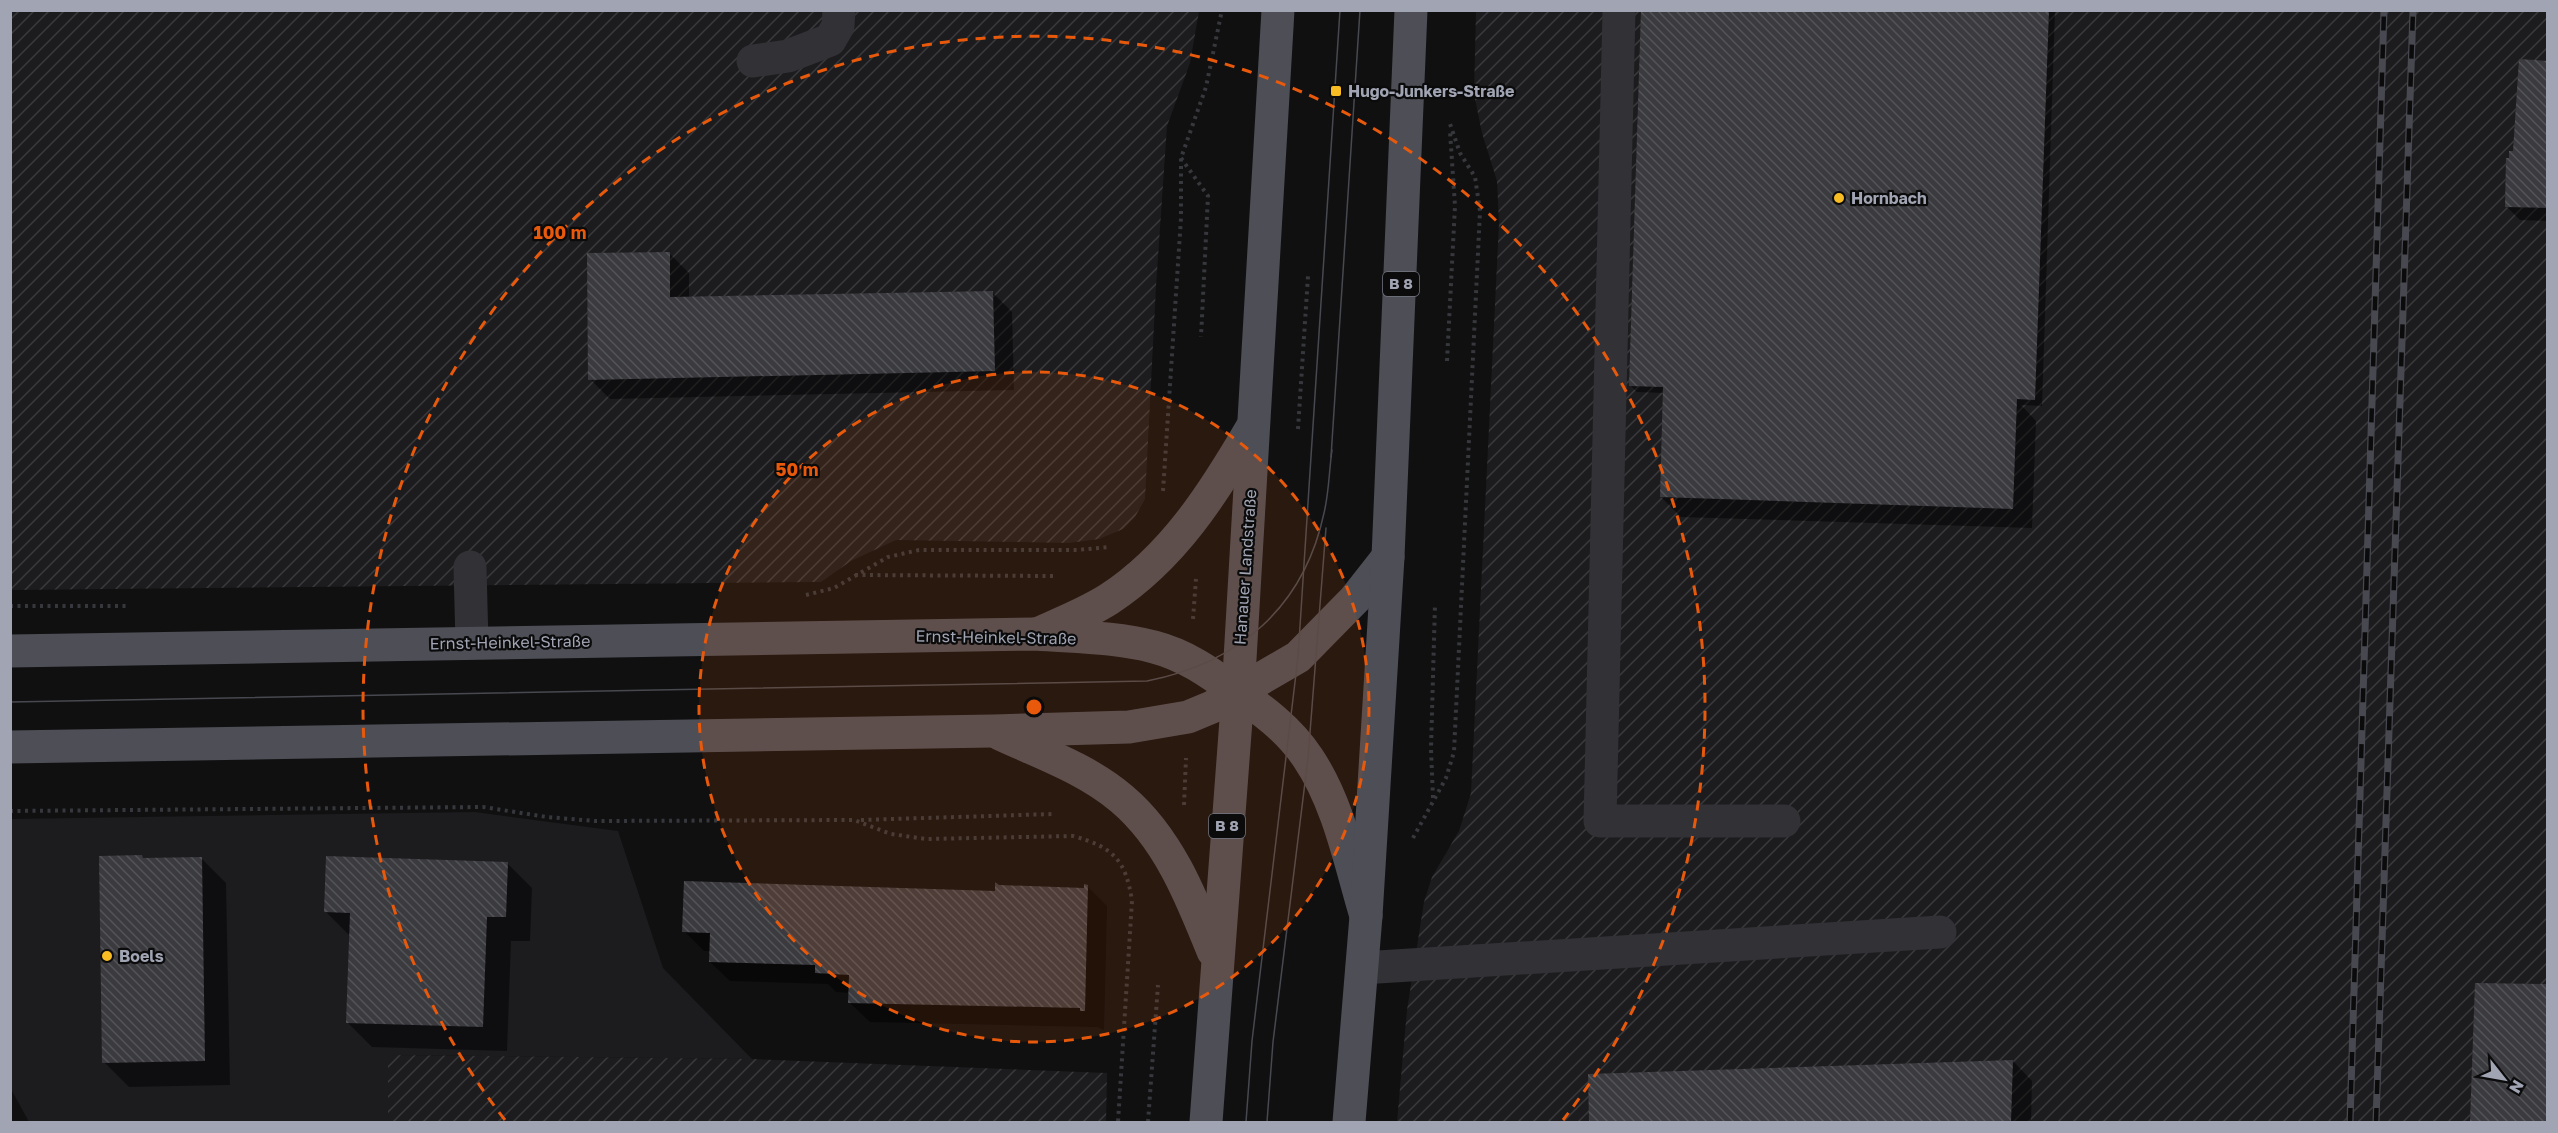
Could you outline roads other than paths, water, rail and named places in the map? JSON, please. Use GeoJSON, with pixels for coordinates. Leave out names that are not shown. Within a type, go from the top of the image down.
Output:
{"type":"FeatureCollection","features":[{"type":"Feature","properties":{"kind":"main road","name":"Hanauer Landstraße"},"geometry":{"type":"LineString","coordinates":[[1206,1122],[1216,959],[1238,693],[1278,10]]}},
{"type":"Feature","properties":{"kind":"main road","name":"B 8"},"geometry":{"type":"LineString","coordinates":[[1349,1122],[1366,916],[1388,557],[1411,10]]}},
{"type":"Feature","properties":{"kind":"main road"},"geometry":{"type":"LineString","coordinates":[[1036,634],[1107,600],[1154,564],[1187,528],[1224,475],[1255,422]]}},
{"type":"Feature","properties":{"kind":"main road"},"geometry":{"type":"LineString","coordinates":[[10,747],[993,731],[1153,724],[1188,717],[1238,693],[1298,657],[1355,599],[1388,557]]}},
{"type":"Feature","properties":{"kind":"main road","name":"Ernst-Heinkel-Straße"},"geometry":{"type":"LineString","coordinates":[[10,651],[1036,634],[1119,641],[1156,648],[1201,666],[1261,708],[1290,736],[1308,758],[1336,814],[1366,916]]}},
{"type":"Feature","properties":{"kind":"main road"},"geometry":{"type":"LineString","coordinates":[[993,731],[1074,768],[1122,799],[1167,852],[1193,900],[1216,959]]}},
{"type":"Feature","properties":{"kind":"lane"},"geometry":{"type":"LineString","coordinates":[[753,61],[788,56],[830,40],[838,26],[839,10]]}},
{"type":"Feature","properties":{"kind":"lane"},"geometry":{"type":"LineString","coordinates":[[1619,10],[1600,821],[1784,821]]}},
{"type":"Feature","properties":{"kind":"lane"},"geometry":{"type":"LineString","coordinates":[[470,567],[472,643]]}},
{"type":"Feature","properties":{"kind":"lane"},"geometry":{"type":"LineString","coordinates":[[1362,968],[1940,932]]}},
{"type":"Feature","properties":{"kind":"tram line"},"geometry":{"type":"LineString","coordinates":[[1246,1122],[1252,1041],[1298,657],[1340,10]]}},
{"type":"Feature","properties":{"kind":"tram line"},"geometry":{"type":"LineString","coordinates":[[1331,457],[1360,10]]}},
{"type":"Feature","properties":{"kind":"tram line"},"geometry":{"type":"LineString","coordinates":[[10,702],[1147,681],[1211,660],[1238,645],[1262,626],[1283,603],[1301,576],[1314,546],[1326,505],[1332,450]]}},
{"type":"Feature","properties":{"kind":"tram line"},"geometry":{"type":"LineString","coordinates":[[1267,1122],[1273,1042],[1308,758],[1326,528]]}},
{"type":"Feature","properties":{"kind":"railway"},"geometry":{"type":"LineString","coordinates":[[2350,1122],[2384,10]]}},
{"type":"Feature","properties":{"kind":"railway"},"geometry":{"type":"LineString","coordinates":[[2376,1122],[2413,10]]}},
{"type":"Feature","properties":{"kind":"place","name":"Hugo-Junkers-Straße"},"geometry":{"type":"Point","coordinates":[1336,91]}},
{"type":"Feature","properties":{"kind":"place","name":"Hornbach"},"geometry":{"type":"Point","coordinates":[1839,198]}},
{"type":"Feature","properties":{"kind":"place","name":"Boels"},"geometry":{"type":"Point","coordinates":[107,956]}}]}
